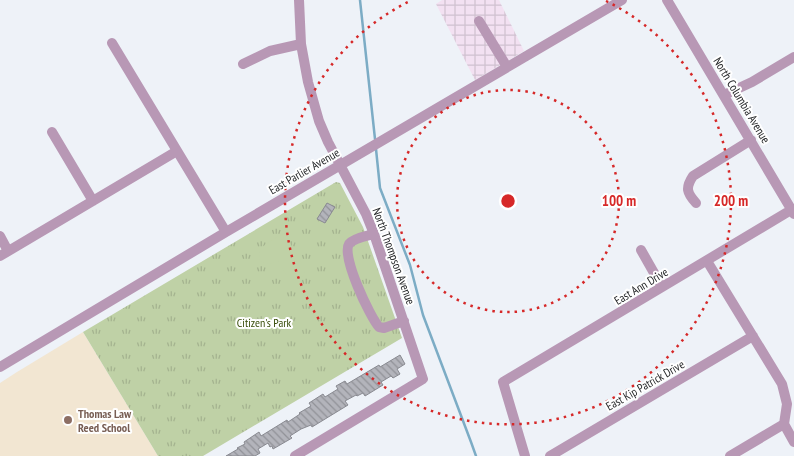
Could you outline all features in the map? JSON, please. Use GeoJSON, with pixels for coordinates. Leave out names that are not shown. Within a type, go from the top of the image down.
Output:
{"type":"FeatureCollection","features":[{"type":"Feature","properties":{"kind":"street","name":"North Thompson Avenue"},"geometry":{"type":"LineString","coordinates":[[295,456],[423,379],[366,214],[319,121],[308,82],[301,44],[299,0]]}},
{"type":"Feature","properties":{"kind":"street","name":"East Parlier Avenue"},"geometry":{"type":"LineString","coordinates":[[0,367],[622,0]]}},
{"type":"Feature","properties":{"kind":"street","name":"North Columbia Avenue"},"geometry":{"type":"LineString","coordinates":[[667,0],[793,212]]}},
{"type":"Feature","properties":{"kind":"street"},"geometry":{"type":"LineString","coordinates":[[479,21],[507,67]]}},
{"type":"Feature","properties":{"kind":"street"},"geometry":{"type":"LineString","coordinates":[[112,42],[226,232]]}},
{"type":"Feature","properties":{"kind":"street"},"geometry":{"type":"LineString","coordinates":[[243,64],[270,51],[301,44]]}},
{"type":"Feature","properties":{"kind":"street"},"geometry":{"type":"LineString","coordinates":[[724,95],[752,82],[794,57]]}},
{"type":"Feature","properties":{"kind":"street"},"geometry":{"type":"LineString","coordinates":[[52,132],[93,201]]}},
{"type":"Feature","properties":{"kind":"street"},"geometry":{"type":"LineString","coordinates":[[696,203],[689,195],[688,190],[689,182],[694,176],[751,140]]}},
{"type":"Feature","properties":{"kind":"street"},"geometry":{"type":"LineString","coordinates":[[0,236],[4,253],[177,151]]}},
{"type":"Feature","properties":{"kind":"street","name":"East Ann Drive"},"geometry":{"type":"LineString","coordinates":[[525,456],[502,382],[793,212]]}},
{"type":"Feature","properties":{"kind":"street"},"geometry":{"type":"LineString","coordinates":[[374,234],[354,240],[348,246],[353,276],[367,308],[379,328],[404,321]]}},
{"type":"Feature","properties":{"kind":"street"},"geometry":{"type":"LineString","coordinates":[[641,250],[662,287]]}},
{"type":"Feature","properties":{"kind":"street"},"geometry":{"type":"LineString","coordinates":[[707,261],[782,384],[786,404],[784,424],[794,442]]}},
{"type":"Feature","properties":{"kind":"street","name":"East Kip Patrick Drive"},"geometry":{"type":"LineString","coordinates":[[550,456],[753,336]]}},
{"type":"Feature","properties":{"kind":"street"},"geometry":{"type":"LineString","coordinates":[[730,456],[784,424]]}},
{"type":"Feature","properties":{"kind":"shaded area"},"geometry":{"type":"Polygon","coordinates":[[[442,0],[499,0],[524,51],[475,80],[436,4],[442,0]]]}},
{"type":"Feature","properties":{"kind":"shaded area","name":"Thomas Law Reed School"},"geometry":{"type":"Polygon","coordinates":[[[83,332],[158,456],[0,456],[0,383],[83,332]]]}},
{"type":"Feature","properties":{"kind":"green space","name":"Citizen's Park"},"geometry":{"type":"Polygon","coordinates":[[[336,182],[340,183],[363,227],[402,338],[203,456],[158,456],[83,332],[336,182]]]}},
{"type":"Feature","properties":{"kind":"green space"},"geometry":{"type":"Polygon","coordinates":[[[284,233],[305,268],[303,275],[296,280],[290,278],[278,260],[269,264],[260,260],[259,255],[263,247],[284,233]]]}},
{"type":"Feature","properties":{"kind":"building"},"geometry":{"type":"Polygon","coordinates":[[[327,203],[335,207],[325,223],[317,219],[327,203]]]}},
{"type":"Feature","properties":{"kind":"building"},"geometry":{"type":"Polygon","coordinates":[[[400,355],[405,364],[397,369],[400,374],[393,378],[391,376],[381,382],[383,385],[365,396],[363,393],[345,401],[348,405],[312,427],[311,425],[301,429],[290,436],[292,438],[273,449],[268,443],[258,449],[260,453],[255,456],[226,456],[259,432],[261,436],[287,420],[288,422],[311,406],[309,403],[323,394],[325,397],[338,389],[336,386],[345,381],[347,384],[400,355]]]}},
{"type":"Feature","properties":{"kind":"waterway"},"geometry":{"type":"LineString","coordinates":[[360,0],[375,139]]}},
{"type":"Feature","properties":{"kind":"waterway"},"geometry":{"type":"LineString","coordinates":[[376,149],[380,188],[410,265],[423,315],[476,456]]}},
{"type":"Feature","properties":{"kind":"place","name":"Thomas Law Reed School"},"geometry":{"type":"Point","coordinates":[68,420]}}]}
